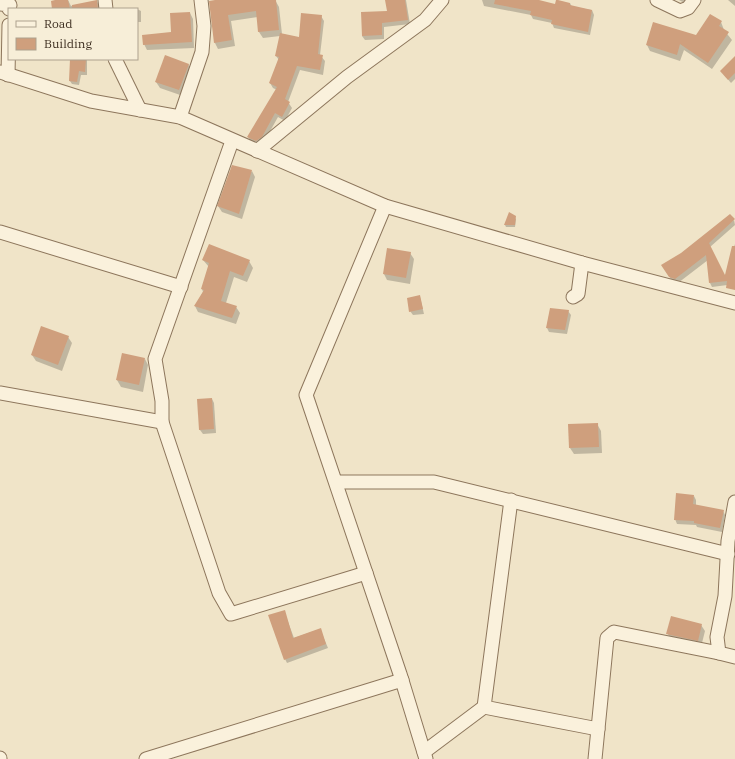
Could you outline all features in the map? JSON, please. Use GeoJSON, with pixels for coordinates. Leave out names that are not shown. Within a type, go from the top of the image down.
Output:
{"type":"FeatureCollection","features":[{"type":"Feature","properties":{"kind":"street"},"geometry":{"type":"LineString","coordinates":[[180,117],[202,52],[204,26],[201,0]]}},
{"type":"Feature","properties":{"kind":"street"},"geometry":{"type":"LineString","coordinates":[[257,152],[347,77],[425,20],[442,0]]}},
{"type":"Feature","properties":{"kind":"street"},"geometry":{"type":"LineString","coordinates":[[657,0],[680,10],[688,8],[694,0]]}},
{"type":"Feature","properties":{"kind":"street"},"geometry":{"type":"LineString","coordinates":[[0,4],[10,5],[9,8]]}},
{"type":"Feature","properties":{"kind":"street"},"geometry":{"type":"LineString","coordinates":[[8,35],[4,74],[91,100],[180,117],[257,152],[385,206],[582,263],[735,303]]}},
{"type":"Feature","properties":{"kind":"street"},"geometry":{"type":"LineString","coordinates":[[115,60],[140,110]]}},
{"type":"Feature","properties":{"kind":"street"},"geometry":{"type":"LineString","coordinates":[[232,141],[155,359],[162,401],[162,422],[219,593],[231,614],[366,573]]}},
{"type":"Feature","properties":{"kind":"street"},"geometry":{"type":"LineString","coordinates":[[385,206],[306,394],[402,680],[425,755],[484,707],[511,500]]}},
{"type":"Feature","properties":{"kind":"street"},"geometry":{"type":"LineString","coordinates":[[0,232],[181,287]]}},
{"type":"Feature","properties":{"kind":"street"},"geometry":{"type":"LineString","coordinates":[[573,297],[578,294],[582,263]]}},
{"type":"Feature","properties":{"kind":"street"},"geometry":{"type":"LineString","coordinates":[[0,393],[162,422]]}},
{"type":"Feature","properties":{"kind":"street"},"geometry":{"type":"LineString","coordinates":[[336,482],[434,482],[728,554]]}},
{"type":"Feature","properties":{"kind":"street"},"geometry":{"type":"LineString","coordinates":[[719,653],[717,637],[725,596],[728,554],[732,542],[735,502]]}},
{"type":"Feature","properties":{"kind":"street"},"geometry":{"type":"LineString","coordinates":[[595,759],[607,638],[614,632],[735,657]]}},
{"type":"Feature","properties":{"kind":"street"},"geometry":{"type":"LineString","coordinates":[[146,759],[402,680]]}},
{"type":"Feature","properties":{"kind":"street"},"geometry":{"type":"LineString","coordinates":[[484,707],[598,729]]}},
{"type":"Feature","properties":{"kind":"building"},"geometry":{"type":"Polygon","coordinates":[[[68,0],[70,8],[52,8],[51,1],[68,0]]]}},
{"type":"Feature","properties":{"kind":"building"},"geometry":{"type":"Polygon","coordinates":[[[97,0],[98,8],[72,8],[72,5],[97,0]]]}},
{"type":"Feature","properties":{"kind":"building"},"geometry":{"type":"Polygon","coordinates":[[[276,0],[279,30],[258,32],[256,11],[228,15],[232,40],[214,43],[209,1],[276,0]]]}},
{"type":"Feature","properties":{"kind":"building"},"geometry":{"type":"Polygon","coordinates":[[[385,0],[405,0],[408,20],[382,23],[382,35],[362,36],[361,12],[387,11],[385,0]]]}},
{"type":"Feature","properties":{"kind":"building"},"geometry":{"type":"Polygon","coordinates":[[[495,0],[539,0],[555,4],[556,0],[558,0],[570,3],[570,5],[592,10],[588,32],[551,24],[552,20],[530,15],[531,11],[494,4],[495,0]]]}},
{"type":"Feature","properties":{"kind":"building"},"geometry":{"type":"Polygon","coordinates":[[[190,12],[192,42],[143,45],[142,35],[171,32],[170,13],[190,12]]]}},
{"type":"Feature","properties":{"kind":"building"},"geometry":{"type":"Polygon","coordinates":[[[301,13],[322,15],[318,54],[323,55],[320,70],[297,66],[285,99],[290,102],[282,117],[275,113],[262,137],[256,141],[247,137],[277,87],[269,83],[279,57],[275,56],[280,33],[299,37],[301,13]]]}},
{"type":"Feature","properties":{"kind":"building"},"geometry":{"type":"Polygon","coordinates":[[[710,14],[722,21],[719,26],[729,32],[708,63],[680,44],[677,55],[646,45],[653,22],[696,35],[710,14]]]}},
{"type":"Feature","properties":{"kind":"building"},"geometry":{"type":"Polygon","coordinates":[[[165,55],[189,64],[179,90],[155,82],[165,55]]]}},
{"type":"Feature","properties":{"kind":"building"},"geometry":{"type":"Polygon","coordinates":[[[735,56],[735,73],[728,80],[720,71],[735,56]]]}},
{"type":"Feature","properties":{"kind":"building"},"geometry":{"type":"Polygon","coordinates":[[[70,60],[86,60],[85,72],[79,71],[77,82],[69,81],[70,60]]]}},
{"type":"Feature","properties":{"kind":"building"},"geometry":{"type":"Polygon","coordinates":[[[232,165],[252,170],[239,214],[217,206],[232,165]]]}},
{"type":"Feature","properties":{"kind":"building"},"geometry":{"type":"Polygon","coordinates":[[[509,212],[516,216],[515,225],[504,225],[509,212]]]}},
{"type":"Feature","properties":{"kind":"building"},"geometry":{"type":"Polygon","coordinates":[[[730,214],[735,219],[709,243],[725,275],[732,246],[735,246],[735,290],[726,288],[727,281],[709,283],[706,255],[675,279],[669,277],[661,265],[681,253],[730,214]]]}},
{"type":"Feature","properties":{"kind":"building"},"geometry":{"type":"Polygon","coordinates":[[[209,244],[250,260],[243,276],[230,271],[221,301],[237,306],[232,318],[194,306],[204,290],[201,289],[209,263],[202,260],[209,244]]]}},
{"type":"Feature","properties":{"kind":"building"},"geometry":{"type":"Polygon","coordinates":[[[387,248],[411,252],[406,278],[383,274],[387,248]]]}},
{"type":"Feature","properties":{"kind":"building"},"geometry":{"type":"Polygon","coordinates":[[[420,295],[423,309],[409,312],[407,298],[420,295]]]}},
{"type":"Feature","properties":{"kind":"building"},"geometry":{"type":"Polygon","coordinates":[[[550,308],[569,310],[565,330],[546,328],[550,308]]]}},
{"type":"Feature","properties":{"kind":"building"},"geometry":{"type":"Polygon","coordinates":[[[41,326],[69,336],[58,365],[31,355],[41,326]]]}},
{"type":"Feature","properties":{"kind":"building"},"geometry":{"type":"Polygon","coordinates":[[[122,353],[145,358],[139,385],[116,380],[122,353]]]}},
{"type":"Feature","properties":{"kind":"building"},"geometry":{"type":"Polygon","coordinates":[[[212,398],[214,429],[199,430],[197,399],[212,398]]]}},
{"type":"Feature","properties":{"kind":"building"},"geometry":{"type":"Polygon","coordinates":[[[598,423],[599,447],[569,448],[568,424],[598,423]]]}},
{"type":"Feature","properties":{"kind":"building"},"geometry":{"type":"Polygon","coordinates":[[[676,493],[694,495],[693,504],[724,510],[720,528],[694,523],[694,521],[674,520],[676,493]]]}},
{"type":"Feature","properties":{"kind":"building"},"geometry":{"type":"Polygon","coordinates":[[[285,610],[293,638],[321,628],[326,644],[284,660],[268,615],[285,610]]]}},
{"type":"Feature","properties":{"kind":"building"},"geometry":{"type":"Polygon","coordinates":[[[671,616],[702,624],[698,641],[666,634],[671,616]]]}}]}
